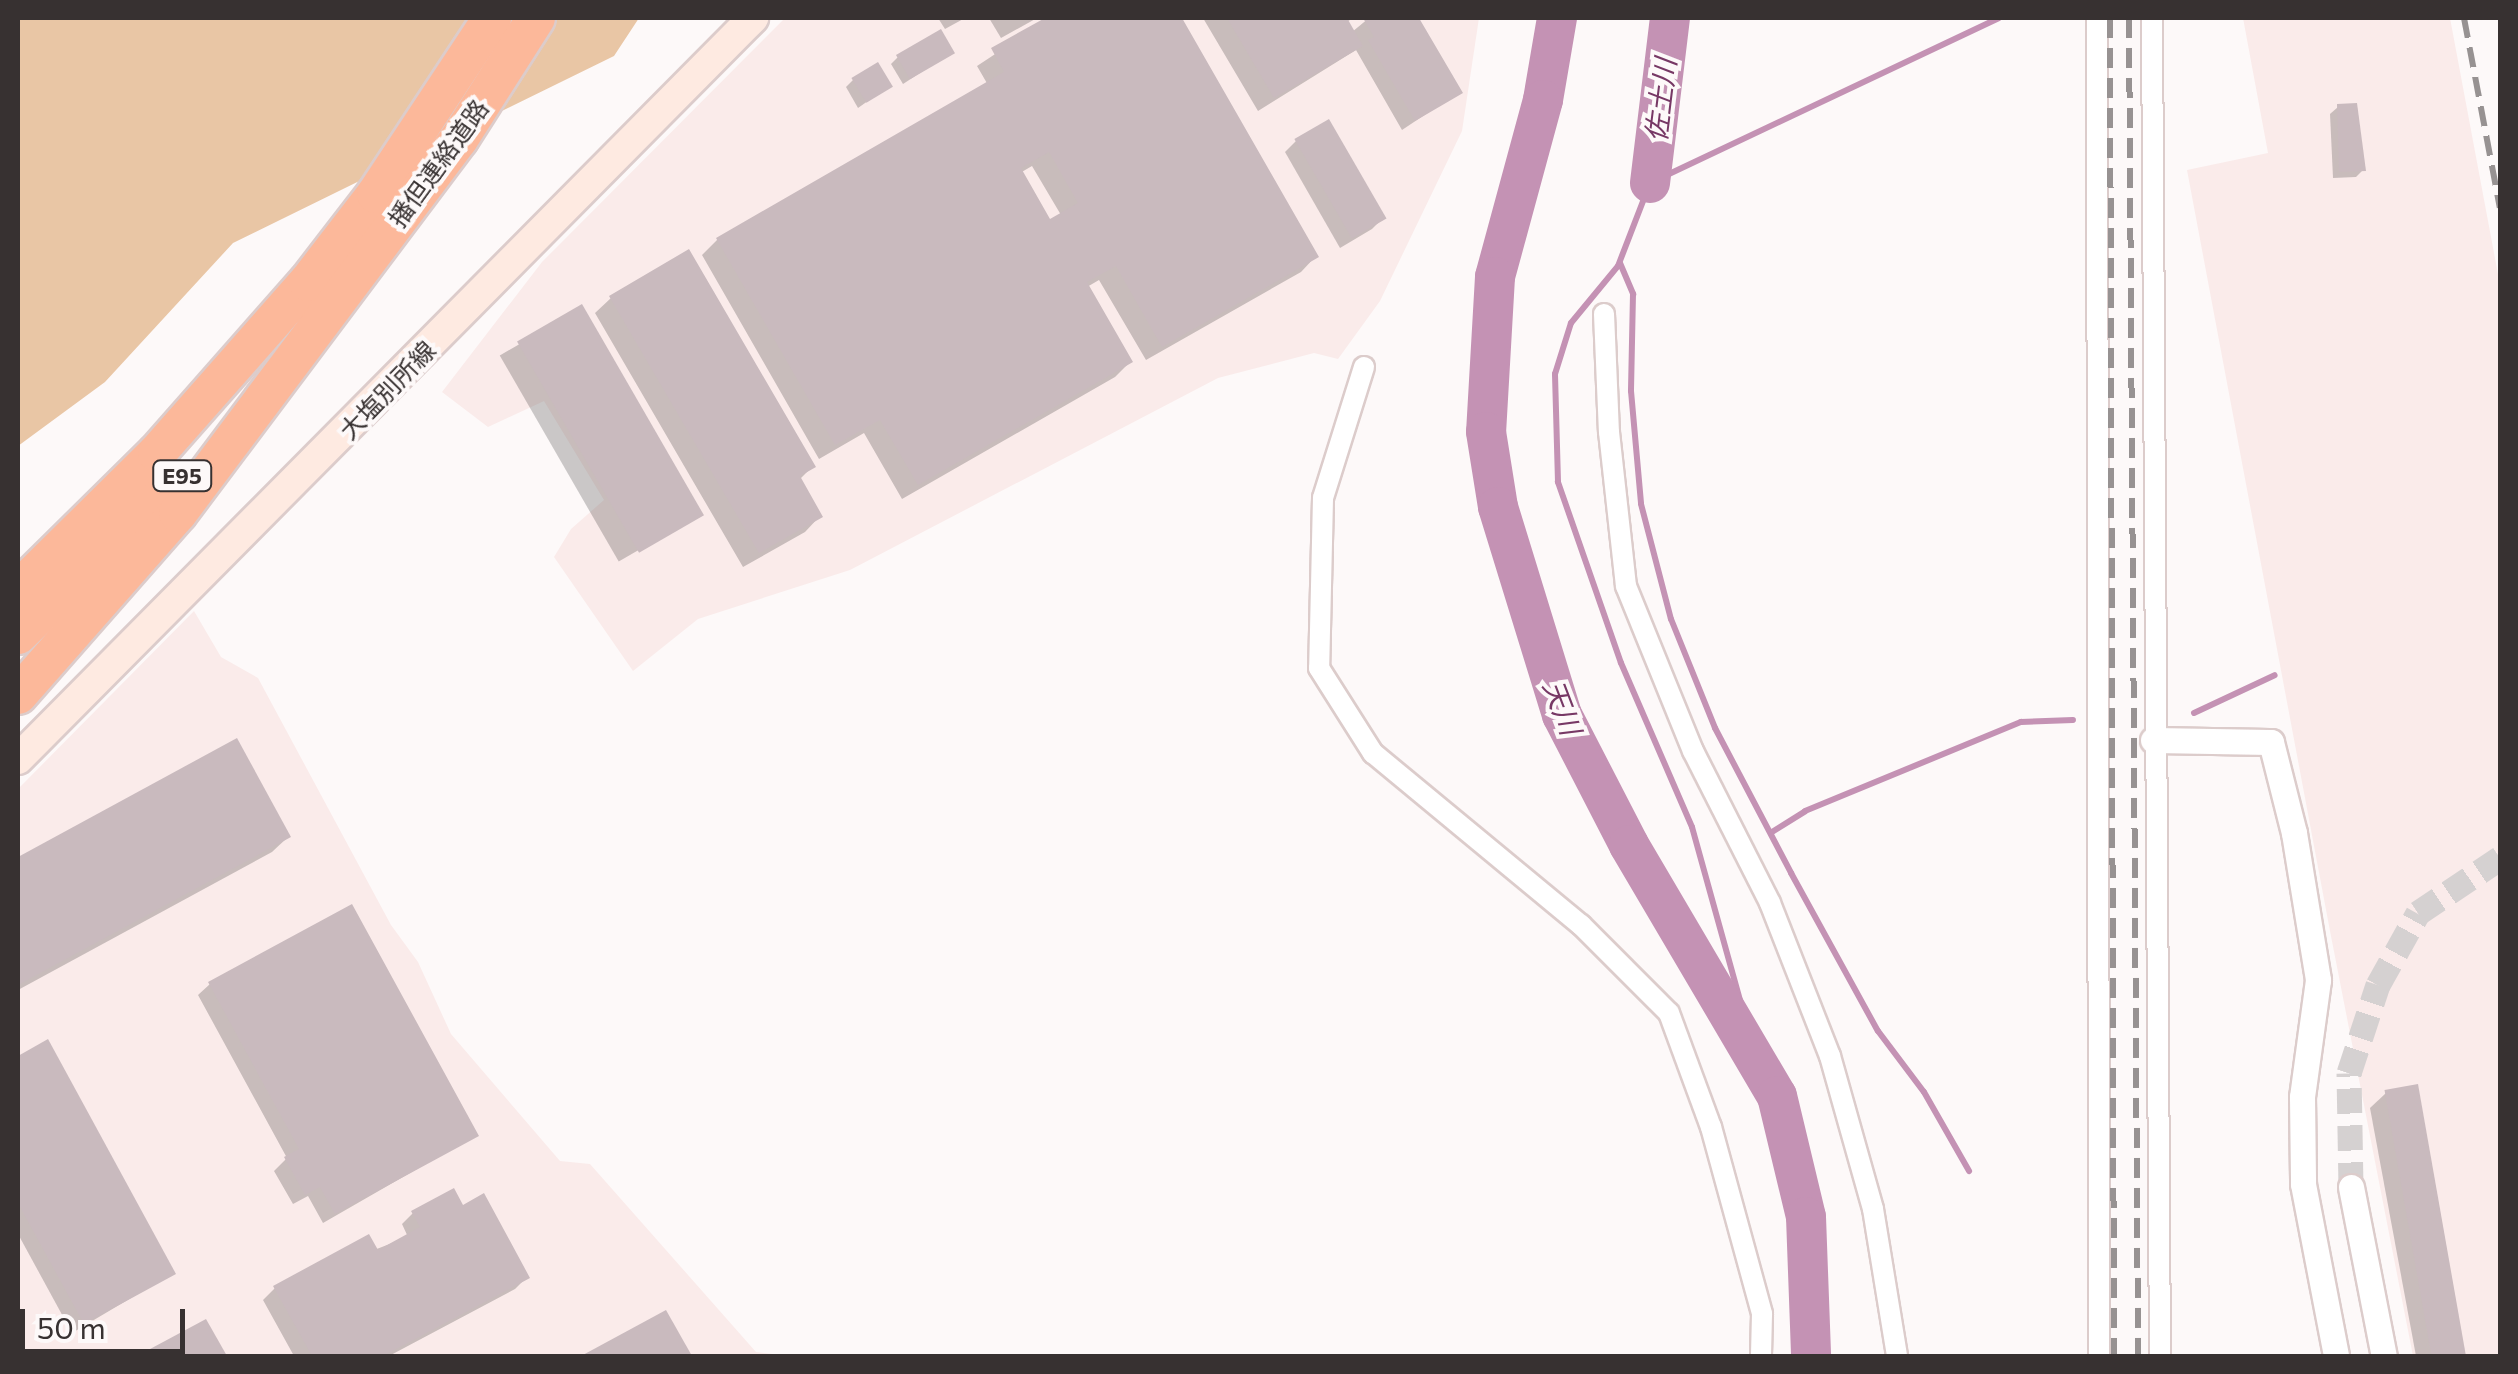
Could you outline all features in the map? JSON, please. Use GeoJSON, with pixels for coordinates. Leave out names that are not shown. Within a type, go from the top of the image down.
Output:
{"type":"FeatureCollection","features":[{"type":"Feature","properties":{"kind":"highway","name":"播但連絡道路"},"geometry":{"type":"LineString","coordinates":[[320,293],[376,194],[492,18]]}},
{"type":"Feature","properties":{"kind":"highway","name":"播但連絡道路"},"geometry":{"type":"LineString","coordinates":[[320,293],[459,139],[536,18]]}},
{"type":"Feature","properties":{"kind":"highway"},"geometry":{"type":"LineString","coordinates":[[18,560],[320,293]]}},
{"type":"Feature","properties":{"kind":"highway"},"geometry":{"type":"LineString","coordinates":[[18,695],[178,514],[320,293]]}},
{"type":"Feature","properties":{"kind":"highway","name":"E95"},"geometry":{"type":"LineString","coordinates":[[18,590],[320,293]]}},
{"type":"Feature","properties":{"kind":"highway","name":"E95"},"geometry":{"type":"LineString","coordinates":[[18,635],[183,475],[320,293]]}},
{"type":"Feature","properties":{"kind":"main road","name":"大塩別所線"},"geometry":{"type":"LineString","coordinates":[[18,759],[753,18]]}},
{"type":"Feature","properties":{"kind":"street"},"geometry":{"type":"LineString","coordinates":[[2097,18],[2099,1356]]}},
{"type":"Feature","properties":{"kind":"street"},"geometry":{"type":"LineString","coordinates":[[2152,18],[2153,740],[2160,1356]]}},
{"type":"Feature","properties":{"kind":"street"},"geometry":{"type":"LineString","coordinates":[[1604,314],[1608,432],[1626,586],[1694,751],[1770,903],[1830,1056],[1873,1209],[1898,1356]]}},
{"type":"Feature","properties":{"kind":"street"},"geometry":{"type":"LineString","coordinates":[[1364,367],[1323,498],[1320,668],[1373,753],[1582,925],[1669,1013],[1711,1127],[1757,1296],[1761,1356]]}},
{"type":"Feature","properties":{"kind":"street"},"geometry":{"type":"LineString","coordinates":[[2153,740],[2271,742],[2294,833],[2318,980],[2302,1098],[2303,1184],[2336,1356]]}},
{"type":"Feature","properties":{"kind":"street"},"geometry":{"type":"LineString","coordinates":[[2351,1186],[2384,1356]]}},
{"type":"Feature","properties":{"kind":"shaded area"},"geometry":{"type":"Polygon","coordinates":[[[18,18],[639,18],[614,56],[233,243],[105,382],[18,446],[18,18]]]}},
{"type":"Feature","properties":{"kind":"shaded area"},"geometry":{"type":"Polygon","coordinates":[[[785,18],[1479,18],[1462,131],[1380,301],[1338,359],[1314,353],[1218,378],[850,570],[698,619],[633,671],[554,557],[571,529],[604,500],[544,401],[488,427],[442,392],[542,262],[785,18]]]}},
{"type":"Feature","properties":{"kind":"shaded area"},"geometry":{"type":"Polygon","coordinates":[[[2243,18],[2450,18],[2500,285],[2500,1356],[2413,1356],[2330,931],[2187,170],[2268,153],[2243,18]]]}},
{"type":"Feature","properties":{"kind":"shaded area"},"geometry":{"type":"Polygon","coordinates":[[[194,611],[221,657],[258,678],[391,925],[418,962],[451,1034],[560,1161],[590,1164],[756,1352],[789,1356],[18,1356],[18,789],[194,611]]]}},
{"type":"Feature","properties":{"kind":"building"},"geometry":{"type":"Polygon","coordinates":[[[1045,18],[1182,18],[1319,257],[1162,347],[1116,266],[1087,282],[1133,362],[918,485],[880,420],[835,445],[716,238],[1004,72],[991,48],[1045,18]],[[1049,152],[1021,168],[1050,219],[1078,203],[1049,152]]]}},
{"type":"Feature","properties":{"kind":"building"},"geometry":{"type":"Polygon","coordinates":[[[1227,18],[1347,18],[1363,46],[1274,98],[1227,18]]]}},
{"type":"Feature","properties":{"kind":"building"},"geometry":{"type":"Polygon","coordinates":[[[1363,18],[1419,18],[1463,93],[1415,121],[1368,40],[1374,37],[1363,18]]]}},
{"type":"Feature","properties":{"kind":"building"},"geometry":{"type":"Polygon","coordinates":[[[941,29],[955,53],[910,79],[896,55],[941,29]]]}},
{"type":"Feature","properties":{"kind":"building"},"geometry":{"type":"Polygon","coordinates":[[[878,62],[893,87],[866,103],[851,78],[878,62]]]}},
{"type":"Feature","properties":{"kind":"building"},"geometry":{"type":"Polygon","coordinates":[[[2357,103],[2366,171],[2339,172],[2337,104],[2357,103]]]}},
{"type":"Feature","properties":{"kind":"building"},"geometry":{"type":"Polygon","coordinates":[[[1329,119],[1386,219],[1352,239],[1294,139],[1329,119]]]}},
{"type":"Feature","properties":{"kind":"building"},"geometry":{"type":"Polygon","coordinates":[[[689,249],[816,467],[800,476],[823,517],[759,553],[609,296],[689,249]]]}},
{"type":"Feature","properties":{"kind":"building"},"geometry":{"type":"Polygon","coordinates":[[[582,304],[704,515],[639,553],[517,342],[582,304]]]}},
{"type":"Feature","properties":{"kind":"building"},"geometry":{"type":"Polygon","coordinates":[[[237,738],[291,837],[18,985],[18,857],[237,738]]]}},
{"type":"Feature","properties":{"kind":"building"},"geometry":{"type":"Polygon","coordinates":[[[352,904],[479,1136],[335,1214],[320,1187],[305,1195],[284,1157],[299,1149],[208,982],[352,904]]]}},
{"type":"Feature","properties":{"kind":"building"},"geometry":{"type":"Polygon","coordinates":[[[48,1039],[176,1274],[84,1324],[18,1203],[18,1056],[48,1039]]]}},
{"type":"Feature","properties":{"kind":"building"},"geometry":{"type":"Polygon","coordinates":[[[2418,1084],[2466,1356],[2431,1356],[2385,1090],[2418,1084]]]}},
{"type":"Feature","properties":{"kind":"building"},"geometry":{"type":"Polygon","coordinates":[[[454,1188],[463,1205],[484,1193],[530,1278],[383,1356],[312,1356],[273,1286],[369,1234],[378,1250],[420,1227],[411,1211],[454,1188]]]}},
{"type":"Feature","properties":{"kind":"building"},"geometry":{"type":"Polygon","coordinates":[[[666,1310],[692,1356],[581,1356],[666,1310]]]}},
{"type":"Feature","properties":{"kind":"building"},"geometry":{"type":"Polygon","coordinates":[[[206,1319],[227,1356],[137,1356],[206,1319]]]}},
{"type":"Feature","properties":{"kind":"waterway","name":"天川"},"geometry":{"type":"LineString","coordinates":[[1557,18],[1543,100],[1495,277],[1486,432],[1498,507],[1562,715],[1629,845],[1777,1096],[1806,1217],[1811,1356]]}},
{"type":"Feature","properties":{"kind":"waterway","name":"佐土川"},"geometry":{"type":"LineString","coordinates":[[1650,183],[1670,18]]}},
{"type":"Feature","properties":{"kind":"waterway"},"geometry":{"type":"LineString","coordinates":[[1758,1065],[1692,827],[1621,663],[1558,482],[1555,374],[1571,323],[1618,266],[1650,183],[1999,18]]}},
{"type":"Feature","properties":{"kind":"waterway"},"geometry":{"type":"LineString","coordinates":[[1620,263],[1633,294],[1631,391],[1641,504],[1671,619],[1715,728],[1791,873],[1878,1031],[1924,1092],[1969,1171]]}},
{"type":"Feature","properties":{"kind":"waterway"},"geometry":{"type":"LineString","coordinates":[[2194,713],[2275,675]]}},
{"type":"Feature","properties":{"kind":"waterway"},"geometry":{"type":"LineString","coordinates":[[1772,832],[1805,811],[2021,722],[2073,720]]}},
{"type":"Feature","properties":{"kind":"tunnel"},"geometry":{"type":"LineString","coordinates":[[2351,1187],[2349,1073],[2378,985],[2418,913],[2500,858]]}},
{"type":"Feature","properties":{"kind":"railway"},"geometry":{"type":"LineString","coordinates":[[2110,18],[2114,1356]]}},
{"type":"Feature","properties":{"kind":"railway"},"geometry":{"type":"LineString","coordinates":[[2129,18],[2138,1356]]}},
{"type":"Feature","properties":{"kind":"railway"},"geometry":{"type":"LineString","coordinates":[[2464,18],[2500,208]]}}]}
